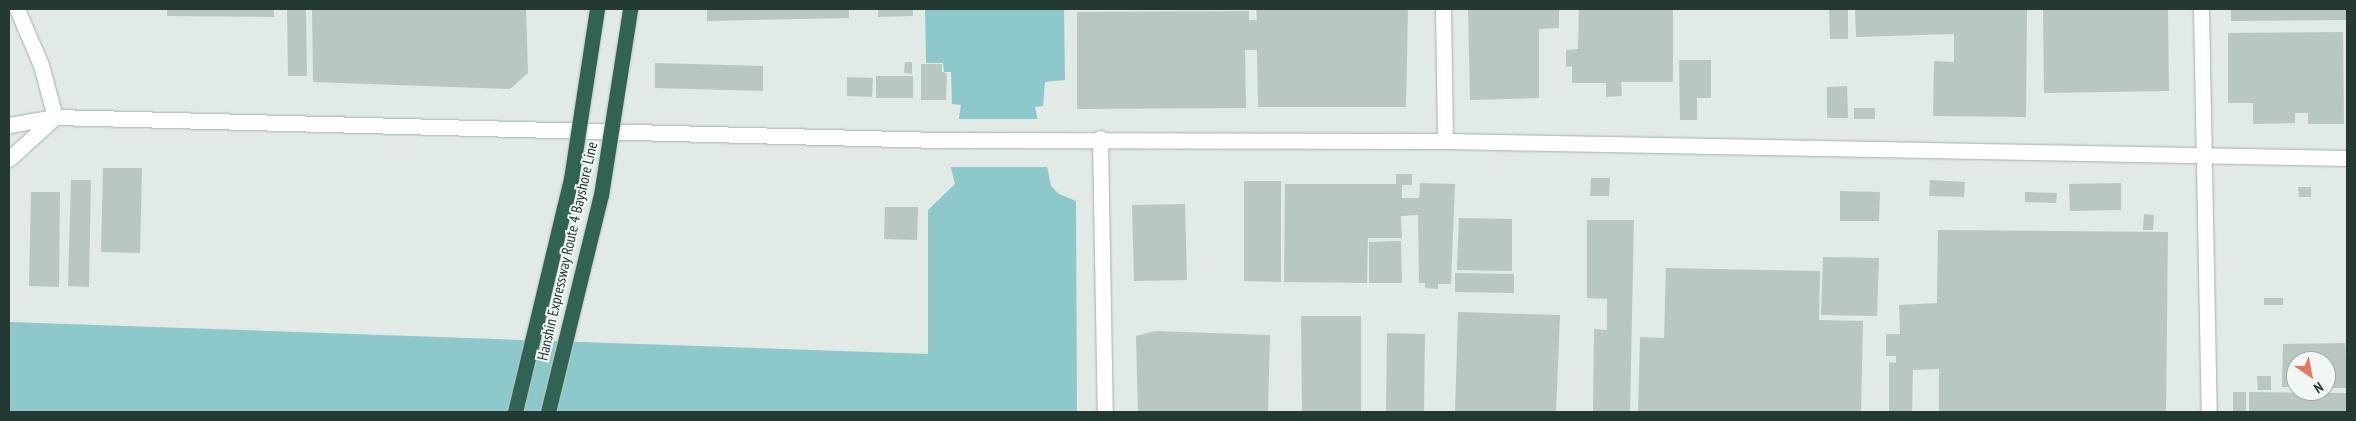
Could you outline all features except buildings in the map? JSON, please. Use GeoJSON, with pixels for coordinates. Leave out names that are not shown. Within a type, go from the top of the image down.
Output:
{"type":"FeatureCollection","features":[{"type":"Feature","properties":{"kind":"highway","name":"Hanshin Expressway Route 4 Bayshore Line"},"geometry":{"type":"LineString","coordinates":[[516,412],[571,179],[597,9]]}},
{"type":"Feature","properties":{"kind":"highway","name":"Hanshin Expressway Route 4 Bayshore Line"},"geometry":{"type":"LineString","coordinates":[[548,412],[601,195],[630,9]]}},
{"type":"Feature","properties":{"kind":"street"},"geometry":{"type":"LineString","coordinates":[[17,9],[41,65],[55,117]]}},
{"type":"Feature","properties":{"kind":"street"},"geometry":{"type":"LineString","coordinates":[[1443,9],[1445,141]]}},
{"type":"Feature","properties":{"kind":"street"},"geometry":{"type":"LineString","coordinates":[[2201,9],[2209,412]]}},
{"type":"Feature","properties":{"kind":"street"},"geometry":{"type":"LineString","coordinates":[[9,159],[55,117]]}},
{"type":"Feature","properties":{"kind":"street"},"geometry":{"type":"LineString","coordinates":[[9,125],[55,117],[941,140],[1100,138],[1445,141],[2347,158]]}},
{"type":"Feature","properties":{"kind":"street"},"geometry":{"type":"LineString","coordinates":[[1100,138],[1105,412]]}},
{"type":"Feature","properties":{"kind":"water"},"geometry":{"type":"Polygon","coordinates":[[[925,9],[1064,9],[1065,80],[1045,82],[1043,106],[1035,107],[1051,186],[1059,194],[1076,201],[1077,412],[9,412],[9,322],[928,354],[928,210],[955,184],[951,168],[961,105],[952,104],[951,72],[944,72],[943,63],[926,63],[925,9]]]}},
{"type":"Feature","properties":{"kind":"pier"},"geometry":{"type":"Polygon","coordinates":[[[956,119],[1040,119],[1050,167],[948,167],[956,119]]]}}]}
